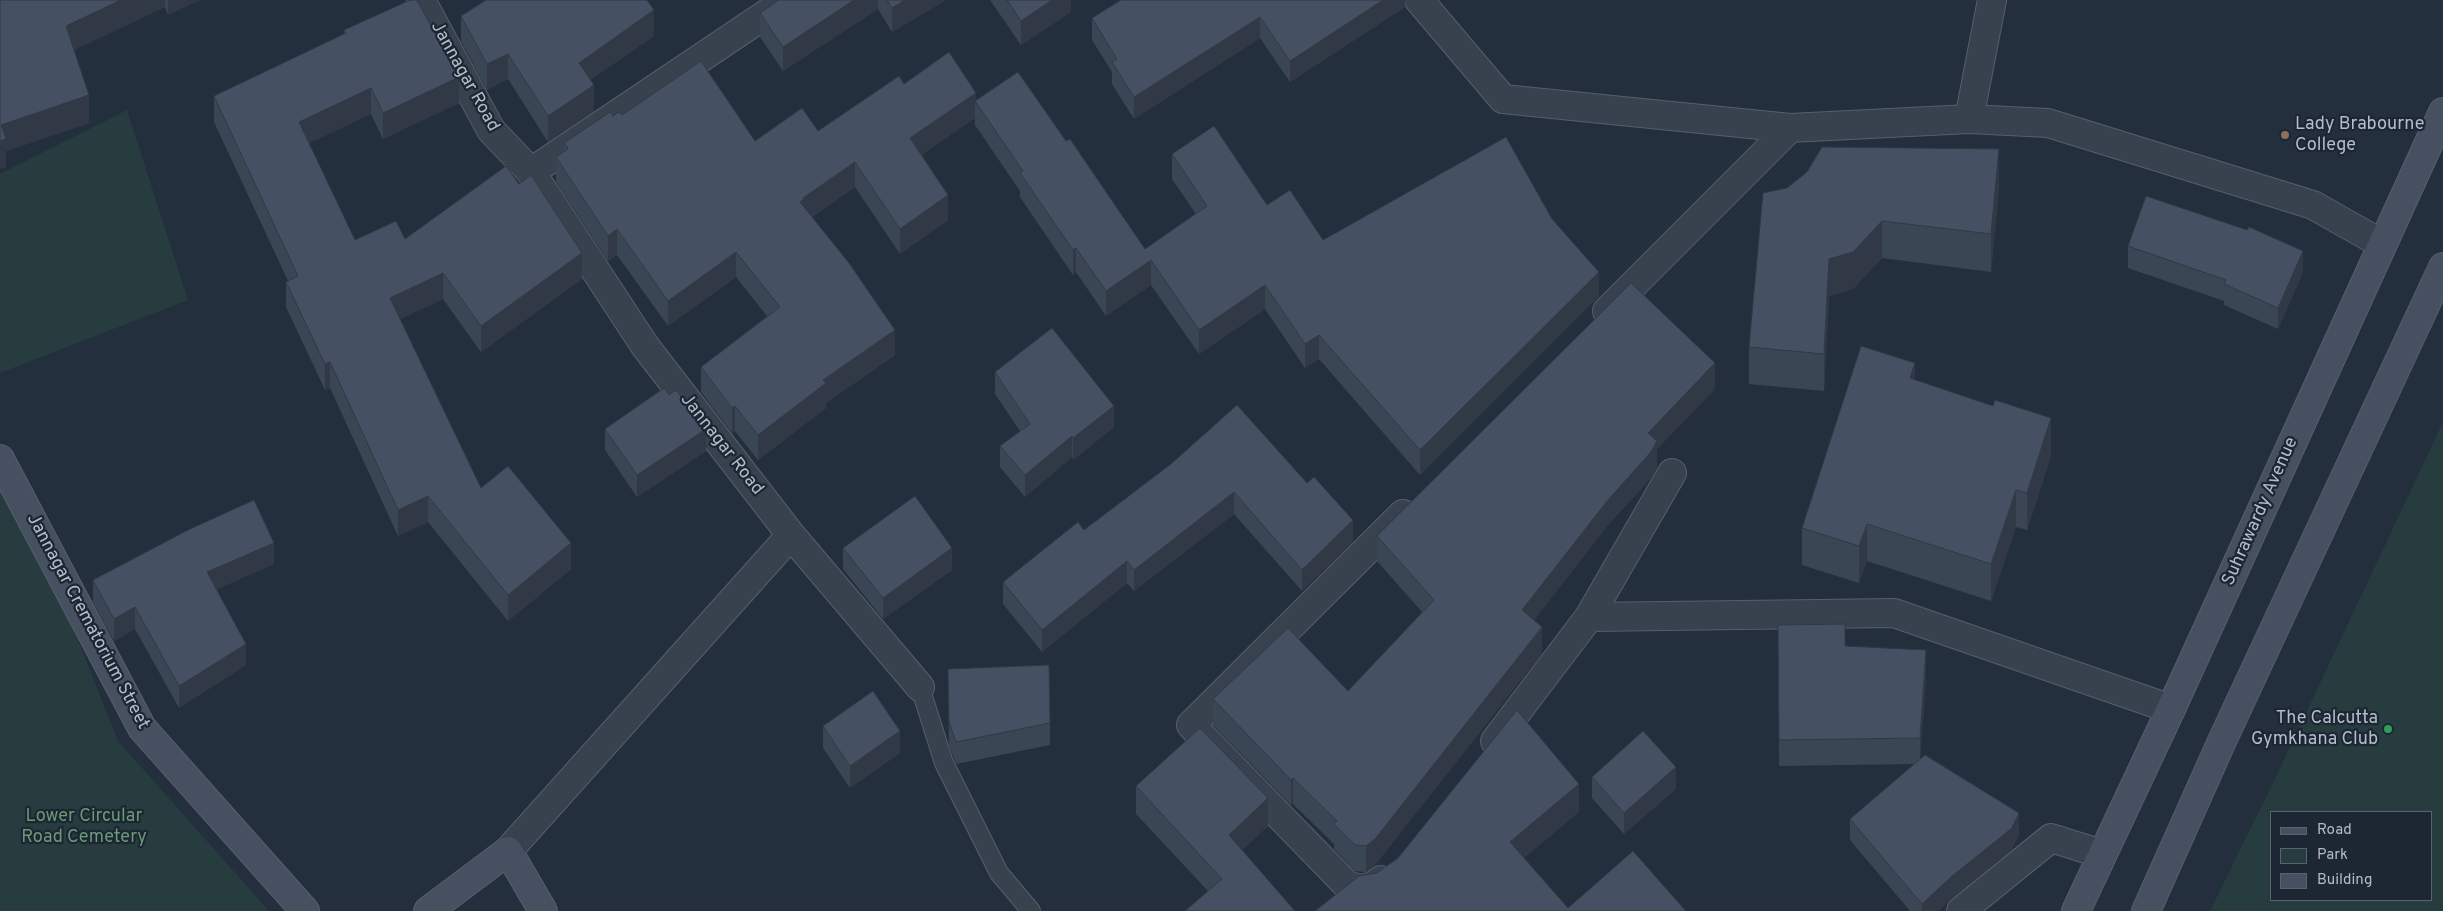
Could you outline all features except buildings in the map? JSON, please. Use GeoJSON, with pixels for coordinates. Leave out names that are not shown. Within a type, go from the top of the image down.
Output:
{"type":"FeatureCollection","features":[{"type":"Feature","properties":{"kind":"main road","name":"Suhrawardy Avenue"},"geometry":{"type":"LineString","coordinates":[[2076,911],[2171,709],[2443,112]]}},
{"type":"Feature","properties":{"kind":"main road"},"geometry":{"type":"LineString","coordinates":[[2146,911],[2222,741],[2443,268]]}},
{"type":"Feature","properties":{"kind":"main road","name":"Jannagar Crematorium Street"},"geometry":{"type":"LineString","coordinates":[[0,460],[142,728],[305,911]]}},
{"type":"Feature","properties":{"kind":"main road"},"geometry":{"type":"LineString","coordinates":[[428,911],[508,851],[543,911]]}},
{"type":"Feature","properties":{"kind":"street","name":"Jannagar Road"},"geometry":{"type":"LineString","coordinates":[[421,0],[491,130],[530,172],[645,346],[791,535],[920,687]]}},
{"type":"Feature","properties":{"kind":"street"},"geometry":{"type":"LineString","coordinates":[[530,172],[787,0]]}},
{"type":"Feature","properties":{"kind":"street"},"geometry":{"type":"LineString","coordinates":[[1419,0],[1503,98],[1790,128],[1969,119],[2048,123],[2313,205],[2382,244]]}},
{"type":"Feature","properties":{"kind":"street"},"geometry":{"type":"LineString","coordinates":[[1969,119],[1992,0]]}},
{"type":"Feature","properties":{"kind":"street"},"geometry":{"type":"LineString","coordinates":[[1593,325],[1790,128]]}},
{"type":"Feature","properties":{"kind":"street"},"geometry":{"type":"LineString","coordinates":[[1478,761],[1589,618],[1672,473]]}},
{"type":"Feature","properties":{"kind":"street"},"geometry":{"type":"LineString","coordinates":[[1398,861],[1386,876],[1373,886],[1360,889],[1347,884],[1191,726],[1424,494]]}},
{"type":"Feature","properties":{"kind":"street"},"geometry":{"type":"LineString","coordinates":[[508,851],[791,535]]}},
{"type":"Feature","properties":{"kind":"street"},"geometry":{"type":"LineString","coordinates":[[1589,618],[1894,613],[2171,709]]}},
{"type":"Feature","properties":{"kind":"street"},"geometry":{"type":"LineString","coordinates":[[1961,911],[2051,838],[2102,854]]}},
{"type":"Feature","properties":{"kind":"lane"},"geometry":{"type":"LineString","coordinates":[[920,687],[944,764],[999,873],[1031,911]]}},
{"type":"Feature","properties":{"kind":"green space"},"geometry":{"type":"Polygon","coordinates":[[[127,110],[188,300],[0,373],[0,174],[127,110]]]}},
{"type":"Feature","properties":{"kind":"green space","name":"The Calcutta Gymkhana Club"},"geometry":{"type":"Polygon","coordinates":[[[2443,422],[2443,911],[2210,911],[2273,783],[2443,422]]]}},
{"type":"Feature","properties":{"kind":"green space","name":"Lower Circular Road Cemetery"},"geometry":{"type":"Polygon","coordinates":[[[0,445],[118,741],[269,911],[0,911],[0,445]]]}},
{"type":"Feature","properties":{"kind":"place","name":"Lady Brabourne College"},"geometry":{"type":"Point","coordinates":[2285,135]}},
{"type":"Feature","properties":{"kind":"place","name":"The Calcutta Gymkhana Club"},"geometry":{"type":"Point","coordinates":[2388,729]}}]}
